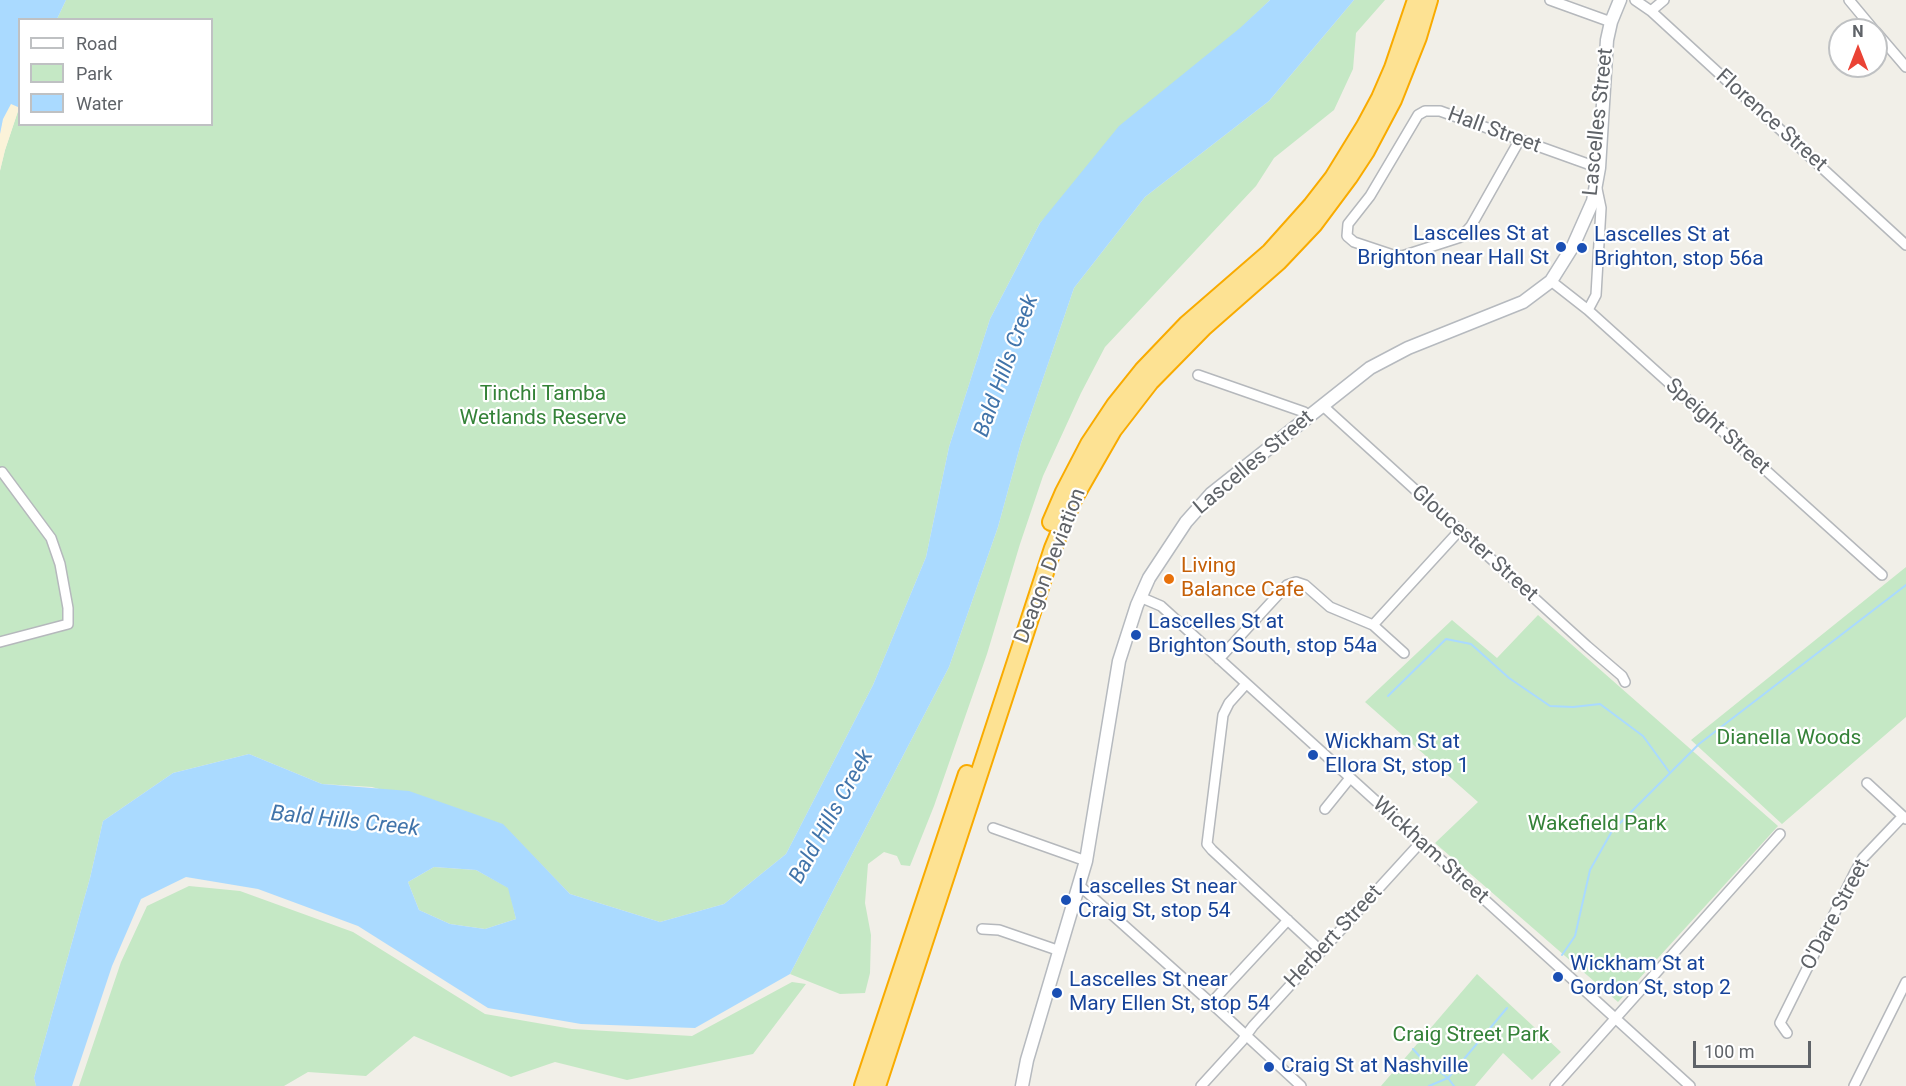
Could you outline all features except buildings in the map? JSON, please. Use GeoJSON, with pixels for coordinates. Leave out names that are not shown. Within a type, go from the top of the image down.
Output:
{"type":"FeatureCollection","features":[{"type":"Feature","properties":{"kind":"highway","name":"Deagon Deviation"},"geometry":{"type":"LineString","coordinates":[[862,1086],[1037,560],[1051,521],[1075,470],[1103,423],[1143,370],[1187,324],[1270,252],[1298,222],[1333,178],[1360,136],[1380,98],[1393,68],[1416,0]]}},
{"type":"Feature","properties":{"kind":"highway","name":"Deagon Deviation"},"geometry":{"type":"LineString","coordinates":[[877,1086],[1053,548],[1074,498],[1113,430],[1150,382],[1182,347],[1264,276],[1332,201],[1366,151],[1393,100],[1418,37],[1429,0]]}},
{"type":"Feature","properties":{"kind":"street"},"geometry":{"type":"LineString","coordinates":[[1550,0],[1611,22]]}},
{"type":"Feature","properties":{"kind":"street","name":"Lascelles Street"},"geometry":{"type":"LineString","coordinates":[[1022,1086],[1027,1060],[1086,861],[1114,682],[1124,643],[1140,597],[1159,561],[1202,503],[1308,417],[1381,362],[1408,348],[1523,302],[1551,280],[1563,265],[1587,218],[1596,184],[1607,40],[1620,0]]}},
{"type":"Feature","properties":{"kind":"street","name":"Florence Street"},"geometry":{"type":"LineString","coordinates":[[1635,0],[1651,11],[1906,244]]}},
{"type":"Feature","properties":{"kind":"street"},"geometry":{"type":"LineString","coordinates":[[1651,11],[1664,0]]}},
{"type":"Feature","properties":{"kind":"street"},"geometry":{"type":"LineString","coordinates":[[1850,0],[1865,18]]}},
{"type":"Feature","properties":{"kind":"street"},"geometry":{"type":"LineString","coordinates":[[1888,46],[1906,67]]}},
{"type":"Feature","properties":{"kind":"street","name":"Hall Street"},"geometry":{"type":"LineString","coordinates":[[1519,141],[1471,226],[1461,237],[1402,256],[1350,240],[1346,232],[1348,224],[1370,196],[1412,123],[1418,115],[1425,111],[1440,111],[1599,168]]}},
{"type":"Feature","properties":{"kind":"street"},"geometry":{"type":"LineString","coordinates":[[1588,310],[1595,299],[1597,274],[1601,208],[1596,184]]}},
{"type":"Feature","properties":{"kind":"street","name":"Speight Street"},"geometry":{"type":"LineString","coordinates":[[1551,280],[1588,310],[1882,575]]}},
{"type":"Feature","properties":{"kind":"street"},"geometry":{"type":"LineString","coordinates":[[1198,375],[1304,412],[1308,417]]}},
{"type":"Feature","properties":{"kind":"street","name":"Gloucester Street"},"geometry":{"type":"LineString","coordinates":[[1323,406],[1622,676],[1625,682]]}},
{"type":"Feature","properties":{"kind":"street"},"geometry":{"type":"LineString","coordinates":[[0,642],[68,624],[68,608],[62,575],[51,538],[2,472]]}},
{"type":"Feature","properties":{"kind":"street"},"geometry":{"type":"LineString","coordinates":[[1373,625],[1459,531]]}},
{"type":"Feature","properties":{"kind":"street"},"geometry":{"type":"LineString","coordinates":[[1219,659],[1296,578],[1330,607],[1373,625],[1404,653]]}},
{"type":"Feature","properties":{"kind":"street","name":"Wickham Street"},"geometry":{"type":"LineString","coordinates":[[1140,597],[1161,606],[1690,1086]]}},
{"type":"Feature","properties":{"kind":"street"},"geometry":{"type":"LineString","coordinates":[[1246,684],[1229,703],[1223,715],[1207,844],[1321,951]]}},
{"type":"Feature","properties":{"kind":"street"},"geometry":{"type":"LineString","coordinates":[[1325,808],[1350,778]]}},
{"type":"Feature","properties":{"kind":"street"},"geometry":{"type":"LineString","coordinates":[[1868,783],[1905,818]]}},
{"type":"Feature","properties":{"kind":"street","name":"O'Dare Street"},"geometry":{"type":"LineString","coordinates":[[1787,1033],[1780,1023],[1855,872],[1863,858],[1905,818]]}},
{"type":"Feature","properties":{"kind":"street"},"geometry":{"type":"LineString","coordinates":[[993,828],[1086,861]]}},
{"type":"Feature","properties":{"kind":"street"},"geometry":{"type":"LineString","coordinates":[[1555,1086],[1780,834]]}},
{"type":"Feature","properties":{"kind":"street","name":"Herbert Street"},"geometry":{"type":"LineString","coordinates":[[1201,1086],[1246,1036],[1252,1026],[1421,842]]}},
{"type":"Feature","properties":{"kind":"street"},"geometry":{"type":"LineString","coordinates":[[1080,886],[1212,1003],[1301,1086]]}},
{"type":"Feature","properties":{"kind":"street"},"geometry":{"type":"LineString","coordinates":[[1212,1003],[1288,920]]}},
{"type":"Feature","properties":{"kind":"street"},"geometry":{"type":"LineString","coordinates":[[982,929],[999,930],[1060,951]]}},
{"type":"Feature","properties":{"kind":"street"},"geometry":{"type":"LineString","coordinates":[[1854,1086],[1906,982]]}},
{"type":"Feature","properties":{"kind":"green space","name":"Tinchi Tamba Wetlands Reserve"},"geometry":{"type":"Polygon","coordinates":[[[66,0],[1270,0],[1040,223],[990,319],[949,447],[926,557],[873,685],[786,854],[724,904],[660,922],[570,894],[502,824],[372,787],[322,784],[249,754],[173,773],[103,821],[90,878],[34,1078],[36,1086],[0,1086],[0,171],[18,111],[18,126],[213,126],[213,18],[57,18],[66,0]]]}},
{"type":"Feature","properties":{"kind":"green space"},"geometry":{"type":"Polygon","coordinates":[[[1354,0],[1385,0],[1356,33],[1353,69],[1334,110],[1274,158],[1256,186],[1105,347],[1081,393],[1043,476],[987,654],[934,806],[910,866],[901,865],[897,856],[884,852],[868,864],[865,903],[871,935],[870,973],[865,993],[840,994],[790,974],[949,667],[998,527],[1021,443],[1074,288],[1145,197],[1269,101],[1354,0]]]}},
{"type":"Feature","properties":{"kind":"green space","name":"Dianella Woods"},"geometry":{"type":"Polygon","coordinates":[[[1906,567],[1906,717],[1782,824],[1691,740],[1906,567]]]}},
{"type":"Feature","properties":{"kind":"green space","name":"Wakefield Park"},"geometry":{"type":"Polygon","coordinates":[[[1538,615],[1778,826],[1618,1002],[1435,843],[1478,802],[1365,702],[1452,620],[1497,658],[1538,615]]]}},
{"type":"Feature","properties":{"kind":"green space"},"geometry":{"type":"Polygon","coordinates":[[[434,867],[476,870],[509,888],[516,919],[485,929],[450,924],[419,910],[408,882],[434,867]]]}},
{"type":"Feature","properties":{"kind":"green space"},"geometry":{"type":"Polygon","coordinates":[[[189,886],[240,891],[353,932],[485,1014],[572,1029],[692,1036],[792,982],[806,984],[753,1054],[627,1080],[555,1062],[511,1077],[414,1036],[366,1076],[308,1072],[284,1086],[79,1086],[121,962],[147,906],[189,886]]]}},
{"type":"Feature","properties":{"kind":"green space","name":"Craig Street Park"},"geometry":{"type":"Polygon","coordinates":[[[1477,974],[1561,1052],[1532,1080],[1503,1053],[1475,1086],[1381,1086],[1477,974]]]}},
{"type":"Feature","properties":{"kind":"sand"},"geometry":{"type":"Polygon","coordinates":[[[11,103],[17,107],[18,105],[0,170],[0,133],[3,119],[11,103]]]}},
{"type":"Feature","properties":{"kind":"water"},"geometry":{"type":"Polygon","coordinates":[[[0,0],[66,0],[57,18],[18,18],[18,107],[11,104],[3,119],[0,134],[0,0]]]}},
{"type":"Feature","properties":{"kind":"water","name":"Bald Hills Creek"},"geometry":{"type":"Polygon","coordinates":[[[1270,0],[1354,0],[1269,101],[1145,197],[1074,288],[1021,443],[998,527],[949,667],[790,974],[695,1028],[581,1024],[488,1008],[358,926],[258,889],[186,877],[141,899],[112,966],[72,1086],[36,1086],[34,1078],[90,878],[103,821],[173,773],[249,754],[322,784],[409,791],[503,824],[570,894],[660,922],[724,904],[786,854],[873,685],[926,557],[949,447],[990,319],[1040,223],[1119,126],[1240,28],[1270,0]],[[434,867],[408,882],[419,910],[450,924],[485,929],[516,919],[508,888],[476,870],[434,867]]]}},
{"type":"Feature","properties":{"kind":"waterway"},"geometry":{"type":"LineString","coordinates":[[1562,955],[1575,936],[1590,870],[1612,831],[1699,744],[1906,585]]}},
{"type":"Feature","properties":{"kind":"waterway"},"geometry":{"type":"LineString","coordinates":[[1388,696],[1446,639],[1471,644],[1509,678],[1550,706],[1573,707],[1600,704],[1643,736],[1670,773]]}},
{"type":"Feature","properties":{"kind":"waterway"},"geometry":{"type":"LineString","coordinates":[[1429,1086],[1448,1078],[1507,1008]]}},
{"type":"Feature","properties":{"kind":"waterway"},"geometry":{"type":"LineString","coordinates":[[1413,1049],[1421,1058],[1448,1078],[1454,1086]]}},
{"type":"Feature","properties":{"kind":"place","name":"Lascelles St at Brighton near Hall St"},"geometry":{"type":"Point","coordinates":[1561,247]}},
{"type":"Feature","properties":{"kind":"place","name":"Lascelles St at Brighton, stop 56a"},"geometry":{"type":"Point","coordinates":[1582,248]}},
{"type":"Feature","properties":{"kind":"place","name":"Living Balance Cafe"},"geometry":{"type":"Point","coordinates":[1169,579]}},
{"type":"Feature","properties":{"kind":"place","name":"Lascelles St at Brighton South, stop 54a"},"geometry":{"type":"Point","coordinates":[1136,635]}},
{"type":"Feature","properties":{"kind":"place","name":"Wickham St at Ellora St, stop 1"},"geometry":{"type":"Point","coordinates":[1313,755]}},
{"type":"Feature","properties":{"kind":"place","name":"Lascelles St near Craig St, stop 54"},"geometry":{"type":"Point","coordinates":[1066,900]}},
{"type":"Feature","properties":{"kind":"place","name":"Wickham St at Gordon St, stop 2"},"geometry":{"type":"Point","coordinates":[1558,977]}},
{"type":"Feature","properties":{"kind":"place","name":"Lascelles St near Mary Ellen St, stop 54"},"geometry":{"type":"Point","coordinates":[1057,993]}},
{"type":"Feature","properties":{"kind":"place","name":"Craig St at Nashville"},"geometry":{"type":"Point","coordinates":[1269,1067]}}]}
